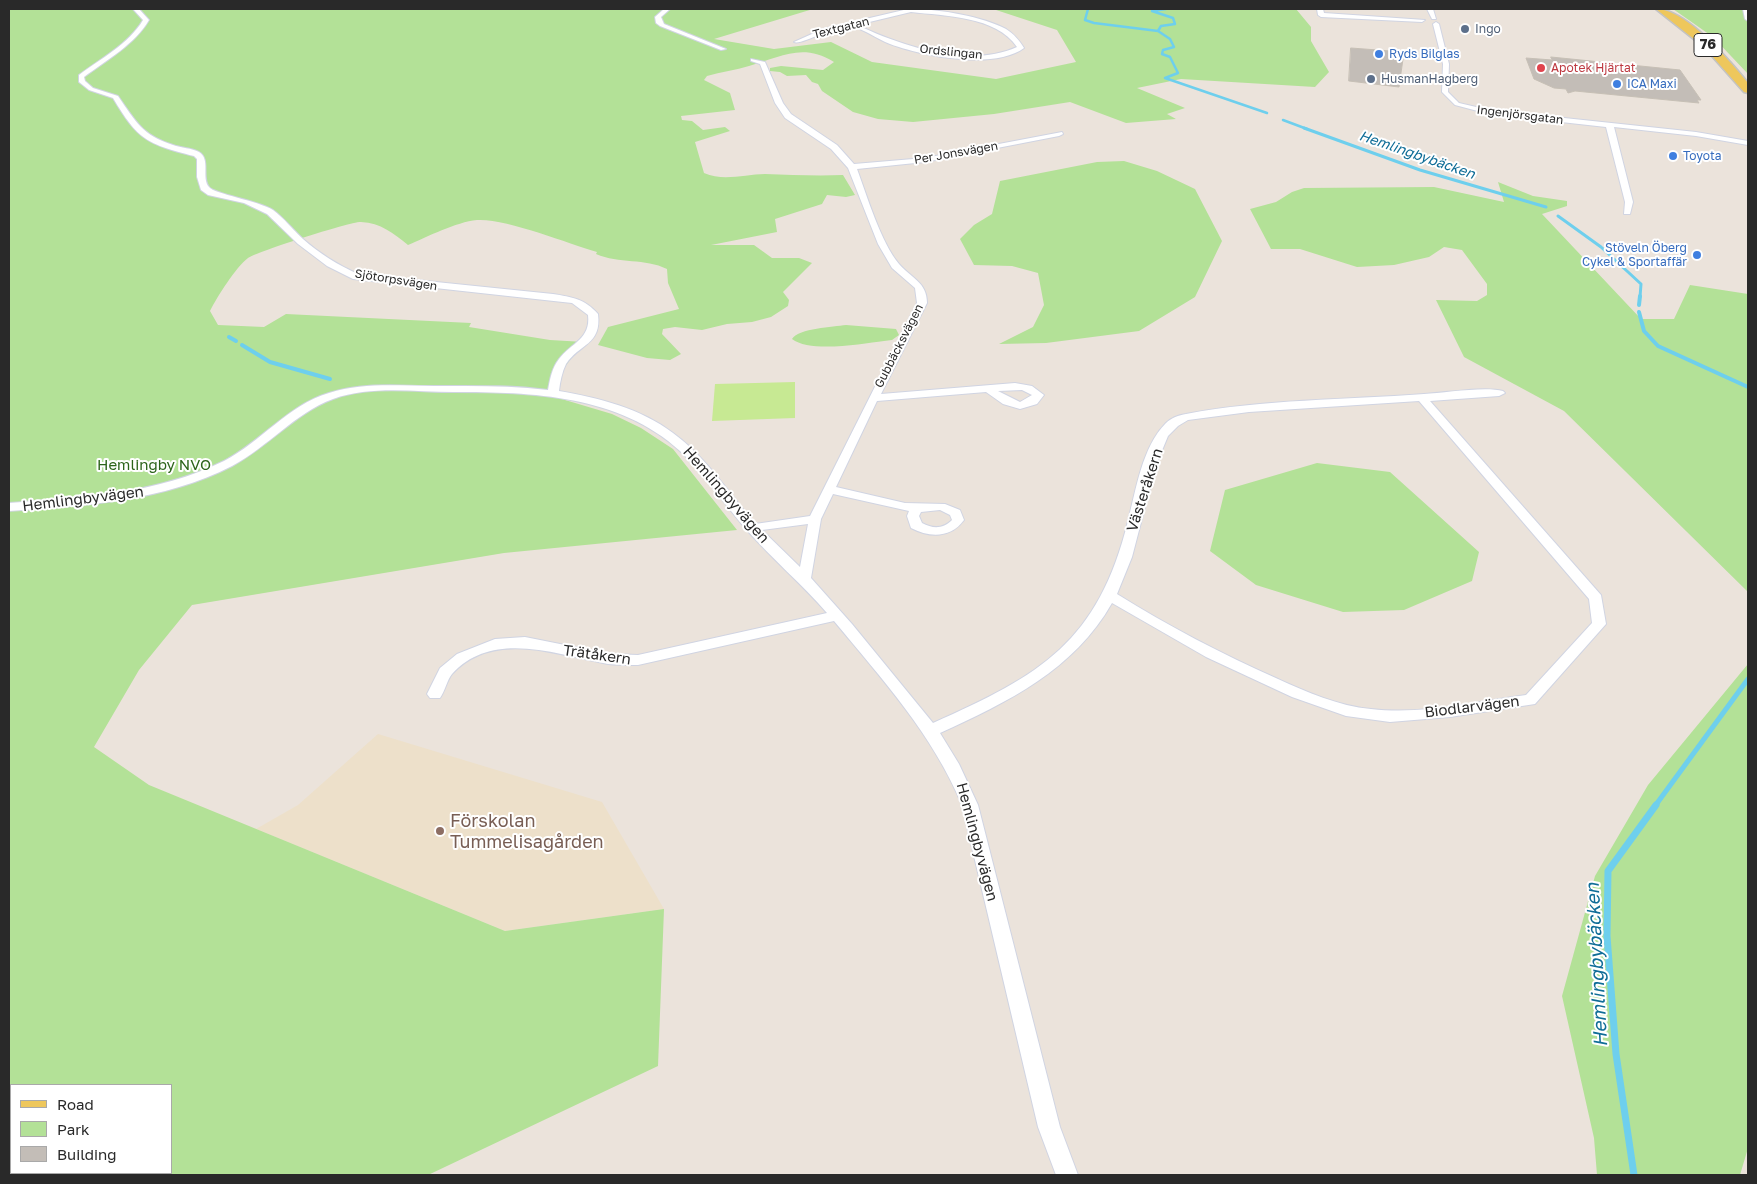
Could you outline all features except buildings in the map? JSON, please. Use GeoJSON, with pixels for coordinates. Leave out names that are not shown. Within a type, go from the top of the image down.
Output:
{"type":"FeatureCollection","features":[{"type":"Feature","properties":{"kind":"main road","name":"76"},"geometry":{"type":"LineString","coordinates":[[1660,9],[1688,26],[1728,65],[1748,90]]}},
{"type":"Feature","properties":{"kind":"street","name":"Sjötorpsvägen"},"geometry":{"type":"LineString","coordinates":[[136,9],[146,20],[144,24],[126,41],[81,76],[82,82],[91,89],[116,97],[133,126],[142,134],[179,150],[197,154],[201,159],[200,177],[204,188],[211,193],[247,201],[270,212],[300,242],[330,264],[356,277],[552,297],[582,304],[593,314],[594,327],[586,342],[563,361],[552,392]]}},
{"type":"Feature","properties":{"kind":"street"},"geometry":{"type":"LineString","coordinates":[[667,9],[658,18],[662,25],[723,49]]}},
{"type":"Feature","properties":{"kind":"street","name":"Ordslingan"},"geometry":{"type":"LineString","coordinates":[[852,25],[898,45],[942,53],[996,56],[1014,52],[1021,48],[1019,42],[1008,33],[979,20],[912,9]]}},
{"type":"Feature","properties":{"kind":"street","name":"Textgatan"},"geometry":{"type":"LineString","coordinates":[[798,42],[817,32],[912,9]]}},
{"type":"Feature","properties":{"kind":"street","name":"Ingenjörsgatan"},"geometry":{"type":"LineString","coordinates":[[1430,9],[1439,21],[1446,64],[1445,92],[1457,104],[1496,113],[1610,126],[1696,134],[1748,136]]}},
{"type":"Feature","properties":{"kind":"street"},"geometry":{"type":"LineString","coordinates":[[1746,9],[1748,19]]}},
{"type":"Feature","properties":{"kind":"street"},"geometry":{"type":"LineString","coordinates":[[1320,12],[1439,21]]}},
{"type":"Feature","properties":{"kind":"street","name":"Gubbäcksvägen"},"geometry":{"type":"LineString","coordinates":[[753,60],[763,63],[780,103],[788,116],[834,148],[852,167],[882,244],[895,266],[919,287],[922,295],[922,303],[873,398],[815,519],[804,580]]}},
{"type":"Feature","properties":{"kind":"street"},"geometry":{"type":"LineString","coordinates":[[1610,126],[1629,202],[1627,212]]}},
{"type":"Feature","properties":{"kind":"street","name":"Per Jonsvägen"},"geometry":{"type":"LineString","coordinates":[[852,167],[925,160],[1059,134]]}},
{"type":"Feature","properties":{"kind":"street","name":"Ingenjörsgatan"},"geometry":{"type":"LineString","coordinates":[[1696,134],[1748,143]]}},
{"type":"Feature","properties":{"kind":"street","name":"Hemlingbyvägen"},"geometry":{"type":"LineString","coordinates":[[9,507],[139,494],[190,479],[228,463],[257,445],[295,413],[334,395],[350,391],[435,388],[552,392],[582,398],[636,415],[671,434],[752,528],[837,616],[931,731],[958,774],[970,805],[1044,1108],[1067,1175]]}},
{"type":"Feature","properties":{"kind":"street","name":"Gubbäcksvägen"},"geometry":{"type":"LineString","coordinates":[[873,398],[989,389]]}},
{"type":"Feature","properties":{"kind":"street","name":"Västeråkern"},"geometry":{"type":"LineString","coordinates":[[931,731],[1028,682],[1062,656],[1092,624],[1110,596],[1128,547],[1144,483],[1158,446],[1169,426],[1186,416],[1249,409],[1499,393]]}},
{"type":"Feature","properties":{"kind":"street","name":"Biodlarvägen"},"geometry":{"type":"LineString","coordinates":[[1110,596],[1147,619],[1242,668],[1318,702],[1344,710],[1372,715],[1410,715],[1530,700],[1599,624],[1596,598],[1423,399]]}},
{"type":"Feature","properties":{"kind":"street"},"geometry":{"type":"LineString","coordinates":[[830,489],[916,508]]}},
{"type":"Feature","properties":{"kind":"street"},"geometry":{"type":"LineString","coordinates":[[752,528],[815,519]]}},
{"type":"Feature","properties":{"kind":"street","name":"Trätåkern"},"geometry":{"type":"LineString","coordinates":[[435,694],[444,672],[462,658],[495,644],[525,642],[610,659],[638,660],[837,616]]}},
{"type":"Feature","properties":{"kind":"shaded area","name":"Förskolan Tummelisagården"},"geometry":{"type":"Polygon","coordinates":[[[378,734],[602,802],[664,909],[505,931],[256,829],[298,805],[378,734]]]}},
{"type":"Feature","properties":{"kind":"green space","name":"Hemlingby NVO"},"geometry":{"type":"Polygon","coordinates":[[[9,9],[813,9],[714,39],[774,49],[831,42],[872,62],[996,79],[1076,62],[1057,30],[993,9],[1296,9],[1311,27],[1311,41],[1329,72],[1315,87],[1181,79],[1137,88],[1185,108],[1167,114],[1176,119],[1126,123],[1070,102],[994,114],[913,122],[878,119],[853,112],[822,91],[818,84],[812,82],[806,75],[787,76],[780,72],[770,71],[770,68],[781,66],[823,70],[834,62],[822,56],[801,52],[707,76],[704,80],[730,93],[735,110],[681,116],[682,120],[692,121],[703,130],[725,127],[730,131],[695,142],[704,173],[719,177],[765,174],[843,175],[855,195],[846,197],[827,195],[822,204],[775,219],[777,232],[711,245],[754,245],[772,258],[799,258],[812,263],[783,292],[789,300],[788,306],[771,317],[702,330],[675,327],[663,329],[662,334],[681,354],[670,360],[647,358],[598,345],[608,327],[679,309],[668,283],[667,269],[650,263],[605,257],[596,254],[597,252],[536,232],[489,220],[469,221],[442,230],[408,245],[392,233],[375,224],[354,223],[323,231],[255,255],[248,258],[238,268],[210,311],[218,325],[264,327],[286,314],[471,323],[469,327],[550,340],[584,342],[560,373],[555,397],[612,414],[641,428],[673,449],[737,530],[504,553],[192,605],[139,670],[94,747],[149,785],[505,931],[664,909],[658,1066],[428,1175],[9,1175],[9,9]]]}},
{"type":"Feature","properties":{"kind":"green space"},"geometry":{"type":"Polygon","coordinates":[[[1673,9],[1748,9],[1748,74],[1713,37],[1673,9]]]}},
{"type":"Feature","properties":{"kind":"green space"},"geometry":{"type":"Polygon","coordinates":[[[1124,161],[1157,171],[1195,189],[1222,241],[1195,297],[1139,331],[1046,343],[999,344],[1033,327],[1044,305],[1038,273],[1012,266],[974,265],[960,239],[974,225],[992,214],[1000,181],[1097,162],[1124,161]]]}},
{"type":"Feature","properties":{"kind":"green space"},"geometry":{"type":"Polygon","coordinates":[[[1498,182],[1533,196],[1567,201],[1567,206],[1542,214],[1641,319],[1674,319],[1690,285],[1748,294],[1748,592],[1564,411],[1464,357],[1436,300],[1477,301],[1487,295],[1487,284],[1462,250],[1444,247],[1429,257],[1394,265],[1357,267],[1300,249],[1271,249],[1250,209],[1276,202],[1292,192],[1304,188],[1434,187],[1504,202],[1498,182]]]}},
{"type":"Feature","properties":{"kind":"green space"},"geometry":{"type":"Polygon","coordinates":[[[846,325],[896,329],[899,335],[892,340],[823,347],[811,346],[792,339],[796,335],[809,330],[846,325]]]}},
{"type":"Feature","properties":{"kind":"green space"},"geometry":{"type":"Polygon","coordinates":[[[795,382],[795,418],[712,421],[715,384],[795,382]]]}},
{"type":"Feature","properties":{"kind":"green space"},"geometry":{"type":"Polygon","coordinates":[[[1317,463],[1390,472],[1479,552],[1472,581],[1404,610],[1343,612],[1256,585],[1210,551],[1225,490],[1317,463]]]}},
{"type":"Feature","properties":{"kind":"green space"},"geometry":{"type":"Polygon","coordinates":[[[1748,664],[1748,1148],[1740,1175],[1597,1175],[1594,1138],[1562,996],[1595,876],[1648,785],[1748,664]]]}},
{"type":"Feature","properties":{"kind":"waterway"},"geometry":{"type":"LineString","coordinates":[[1088,9],[1085,20],[1094,23],[1158,31]]}},
{"type":"Feature","properties":{"kind":"waterway","name":"Hemlingbybäcken"},"geometry":{"type":"LineString","coordinates":[[1158,31],[1161,26],[1175,24],[1173,18],[1152,11],[1166,9]]}},
{"type":"Feature","properties":{"kind":"waterway","name":"Hemlingbybäcken"},"geometry":{"type":"LineString","coordinates":[[1158,31],[1170,39],[1174,47],[1163,50],[1162,54],[1170,57],[1178,73],[1165,78],[1267,113]]}},
{"type":"Feature","properties":{"kind":"waterway","name":"Hemlingbybäcken"},"geometry":{"type":"LineString","coordinates":[[1283,120],[1307,129]]}},
{"type":"Feature","properties":{"kind":"waterway","name":"Hemlingbybäcken"},"geometry":{"type":"LineString","coordinates":[[1304,128],[1420,170],[1546,207]]}},
{"type":"Feature","properties":{"kind":"waterway","name":"Hemlingbybäcken"},"geometry":{"type":"LineString","coordinates":[[1558,216],[1601,247],[1641,284],[1640,297]]}},
{"type":"Feature","properties":{"kind":"waterway","name":"Hemlingbybäcken"},"geometry":{"type":"LineString","coordinates":[[1639,305],[1640,296]]}},
{"type":"Feature","properties":{"kind":"waterway","name":"Hemlingbybäcken"},"geometry":{"type":"LineString","coordinates":[[1639,312],[1644,331],[1658,346],[1748,387]]}},
{"type":"Feature","properties":{"kind":"waterway"},"geometry":{"type":"LineString","coordinates":[[229,337],[236,341]]}},
{"type":"Feature","properties":{"kind":"waterway"},"geometry":{"type":"LineString","coordinates":[[242,345],[270,362],[330,379]]}},
{"type":"Feature","properties":{"kind":"waterway","name":"Hemlingbybäcken"},"geometry":{"type":"LineString","coordinates":[[1655,806],[1748,679]]}},
{"type":"Feature","properties":{"kind":"waterway","name":"Hemlingbybäcken"},"geometry":{"type":"LineString","coordinates":[[1634,1175],[1616,1054],[1607,936],[1608,871],[1656,805]]}},
{"type":"Feature","properties":{"kind":"place","name":"Ingo"},"geometry":{"type":"Point","coordinates":[1465,29]}},
{"type":"Feature","properties":{"kind":"place","name":"Ryds Bilglas"},"geometry":{"type":"Point","coordinates":[1379,54]}},
{"type":"Feature","properties":{"kind":"place","name":"Apotek Hjärtat"},"geometry":{"type":"Point","coordinates":[1541,68]}},
{"type":"Feature","properties":{"kind":"place","name":"HusmanHagberg"},"geometry":{"type":"Point","coordinates":[1371,79]}},
{"type":"Feature","properties":{"kind":"place","name":"ICA Maxi"},"geometry":{"type":"Point","coordinates":[1617,84]}},
{"type":"Feature","properties":{"kind":"place","name":"Toyota"},"geometry":{"type":"Point","coordinates":[1673,156]}},
{"type":"Feature","properties":{"kind":"place","name":"Stöveln Öberg Cykel & Sportaffär"},"geometry":{"type":"Point","coordinates":[1697,255]}},
{"type":"Feature","properties":{"kind":"place","name":"Förskolan Tummelisagården"},"geometry":{"type":"Point","coordinates":[440,831]}}]}
